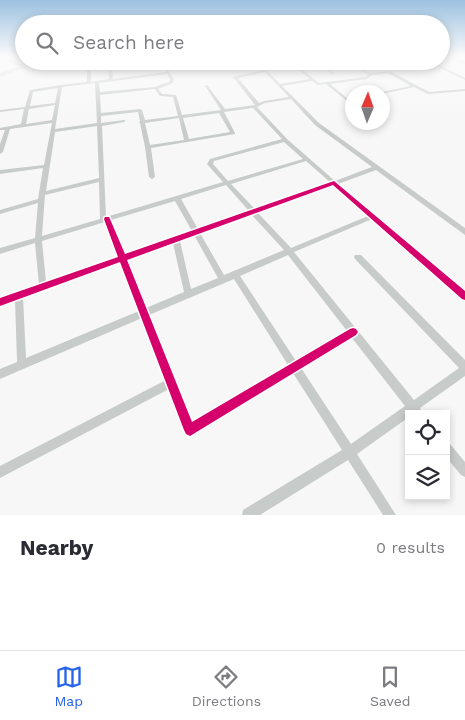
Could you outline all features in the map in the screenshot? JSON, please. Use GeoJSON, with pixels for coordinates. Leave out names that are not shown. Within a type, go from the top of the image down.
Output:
{"type":"FeatureCollection","features":[{"type":"Feature","properties":{"kind":"street"},"geometry":{"type":"LineString","coordinates":[[23,125],[31,91],[104,81]]}},
{"type":"Feature","properties":{"kind":"street"},"geometry":{"type":"LineString","coordinates":[[141,81],[144,90]]}},
{"type":"Feature","properties":{"kind":"street"},"geometry":{"type":"LineString","coordinates":[[98,94],[156,88],[171,83],[171,81]]}},
{"type":"Feature","properties":{"kind":"street"},"geometry":{"type":"LineString","coordinates":[[238,81],[285,140],[465,296]]}},
{"type":"Feature","properties":{"kind":"street"},"geometry":{"type":"LineString","coordinates":[[275,81],[317,124],[465,232]]}},
{"type":"Feature","properties":{"kind":"street"},"geometry":{"type":"LineString","coordinates":[[279,85],[306,81]]}},
{"type":"Feature","properties":{"kind":"street"},"geometry":{"type":"LineString","coordinates":[[314,81],[318,84],[343,81]]}},
{"type":"Feature","properties":{"kind":"street"},"geometry":{"type":"LineString","coordinates":[[405,81],[431,94],[465,90]]}},
{"type":"Feature","properties":{"kind":"street"},"geometry":{"type":"LineString","coordinates":[[97,82],[105,220],[123,258],[190,430],[354,332]]}},
{"type":"Feature","properties":{"kind":"street"},"geometry":{"type":"LineString","coordinates":[[327,83],[345,98]]}},
{"type":"Feature","properties":{"kind":"street"},"geometry":{"type":"LineString","coordinates":[[43,287],[38,240],[46,166],[60,86]]}},
{"type":"Feature","properties":{"kind":"street"},"geometry":{"type":"LineString","coordinates":[[148,147],[233,133],[206,86]]}},
{"type":"Feature","properties":{"kind":"street"},"geometry":{"type":"LineString","coordinates":[[390,91],[414,86]]}},
{"type":"Feature","properties":{"kind":"street"},"geometry":{"type":"LineString","coordinates":[[156,88],[161,95],[175,96],[187,141]]}},
{"type":"Feature","properties":{"kind":"street"},"geometry":{"type":"LineString","coordinates":[[141,122],[256,106],[292,98]]}},
{"type":"Feature","properties":{"kind":"street"},"geometry":{"type":"LineString","coordinates":[[0,112],[56,104]]}},
{"type":"Feature","properties":{"kind":"street"},"geometry":{"type":"LineString","coordinates":[[98,115],[140,110],[152,178]]}},
{"type":"Feature","properties":{"kind":"street"},"geometry":{"type":"LineString","coordinates":[[0,129],[54,121]]}},
{"type":"Feature","properties":{"kind":"street"},"geometry":{"type":"LineString","coordinates":[[52,131],[124,122]]}},
{"type":"Feature","properties":{"kind":"street"},"geometry":{"type":"LineString","coordinates":[[0,151],[8,128]]}},
{"type":"Feature","properties":{"kind":"street"},"geometry":{"type":"LineString","coordinates":[[285,140],[211,161],[210,164],[289,251],[415,410]]}},
{"type":"Feature","properties":{"kind":"street"},"geometry":{"type":"LineString","coordinates":[[0,252],[307,159]]}},
{"type":"Feature","properties":{"kind":"street"},"geometry":{"type":"LineString","coordinates":[[0,172],[46,166]]}},
{"type":"Feature","properties":{"kind":"street"},"geometry":{"type":"LineString","coordinates":[[0,302],[375,168]]}},
{"type":"Feature","properties":{"kind":"street"},"geometry":{"type":"LineString","coordinates":[[0,212],[102,179]]}},
{"type":"Feature","properties":{"kind":"street"},"geometry":{"type":"LineString","coordinates":[[177,198],[223,280]]}},
{"type":"Feature","properties":{"kind":"street"},"geometry":{"type":"LineString","coordinates":[[0,374],[372,216]]}},
{"type":"Feature","properties":{"kind":"street"},"geometry":{"type":"LineString","coordinates":[[176,239],[188,294]]}},
{"type":"Feature","properties":{"kind":"street"},"geometry":{"type":"LineString","coordinates":[[358,257],[465,368],[417,410]]}},
{"type":"Feature","properties":{"kind":"street"},"geometry":{"type":"LineString","coordinates":[[235,274],[390,515]]}},
{"type":"Feature","properties":{"kind":"street"},"geometry":{"type":"LineString","coordinates":[[19,295],[22,365]]}},
{"type":"Feature","properties":{"kind":"street"},"geometry":{"type":"LineString","coordinates":[[0,472],[171,383]]}},
{"type":"Feature","properties":{"kind":"street"},"geometry":{"type":"LineString","coordinates":[[248,515],[405,418]]}},
{"type":"Feature","properties":{"kind":"street"},"geometry":{"type":"LineString","coordinates":[[450,453],[465,471]]}},
{"type":"Feature","properties":{"kind":"cycle path"},"geometry":{"type":"LineString","coordinates":[[0,302],[334,183],[465,296]]}},
{"type":"Feature","properties":{"kind":"cycle path"},"geometry":{"type":"LineString","coordinates":[[107,219],[190,430],[353,332]]}}]}
